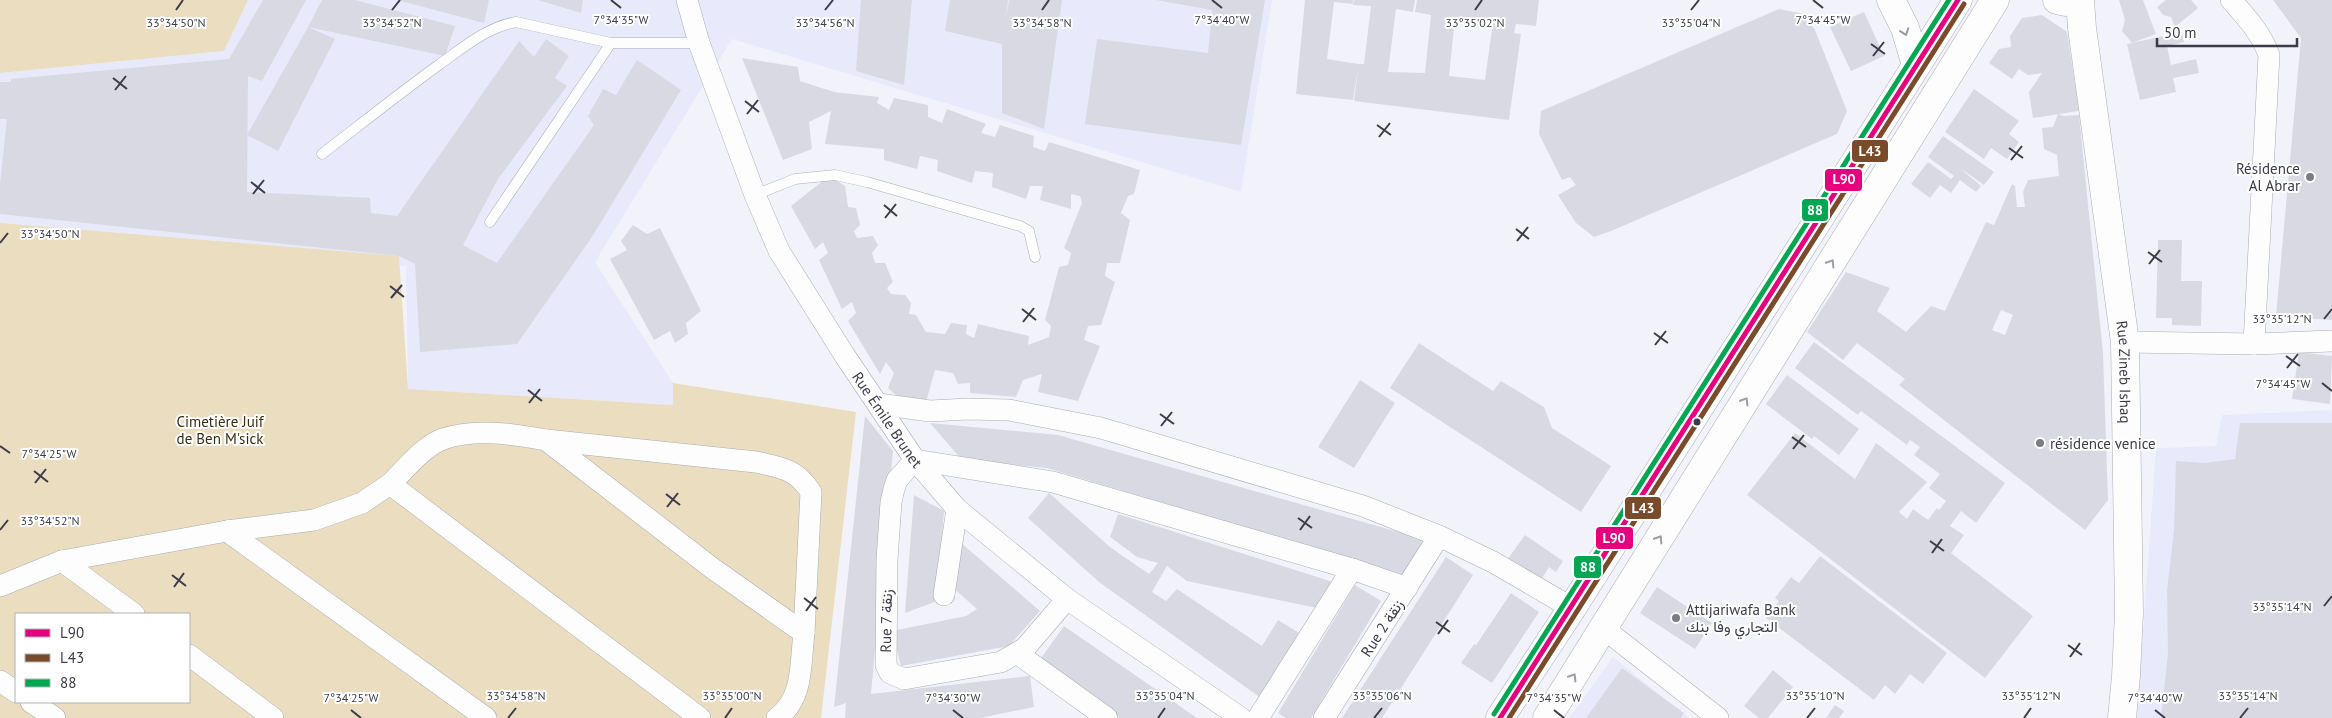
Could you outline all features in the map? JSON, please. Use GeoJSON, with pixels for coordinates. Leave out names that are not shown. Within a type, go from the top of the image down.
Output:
{"type":"FeatureCollection","features":[{"type":"Feature","properties":{"kind":"main road"},"geometry":{"type":"LineString","coordinates":[[1891,0],[1905,28],[1916,65]]}},
{"type":"Feature","properties":{"kind":"main road"},"geometry":{"type":"LineString","coordinates":[[1500,718],[1572,608],[1958,0]]}},
{"type":"Feature","properties":{"kind":"main road"},"geometry":{"type":"LineString","coordinates":[[1547,718],[1995,0]]}},
{"type":"Feature","properties":{"kind":"main road","name":"Rue Zineb Ishaq"},"geometry":{"type":"LineString","coordinates":[[2067,1],[2082,28],[2125,342],[2129,613],[2122,718]]}},
{"type":"Feature","properties":{"kind":"street","name":"Rue Émile Brunet"},"geometry":{"type":"LineString","coordinates":[[688,0],[699,43],[754,195],[779,251],[840,349],[879,404],[915,460],[958,509],[1067,598],[1240,718]]}},
{"type":"Feature","properties":{"kind":"street"},"geometry":{"type":"LineString","coordinates":[[2231,0],[2255,26],[2263,39],[2269,55],[2254,344]]}},
{"type":"Feature","properties":{"kind":"street"},"geometry":{"type":"LineString","coordinates":[[2125,342],[2254,344],[2332,342]]}},
{"type":"Feature","properties":{"kind":"street"},"geometry":{"type":"LineString","coordinates":[[879,404],[930,411],[968,409],[1009,410],[1101,428],[1363,506],[1439,536],[1493,562],[1572,608]]}},
{"type":"Feature","properties":{"kind":"street"},"geometry":{"type":"LineString","coordinates":[[0,586],[62,561],[227,531],[314,520],[362,503],[390,484],[424,452],[442,439],[474,434],[513,434],[546,440],[756,462],[789,469],[802,478],[811,492],[804,633],[799,683],[795,699],[787,711],[778,718]]}},
{"type":"Feature","properties":{"kind":"street"},"geometry":{"type":"LineString","coordinates":[[546,440],[712,568],[804,633]]}},
{"type":"Feature","properties":{"kind":"street"},"geometry":{"type":"LineString","coordinates":[[915,460],[1053,482],[1352,569],[1407,588]]}},
{"type":"Feature","properties":{"kind":"street","name":"Rue 7 زنقة"},"geometry":{"type":"LineString","coordinates":[[915,460],[897,480],[891,502],[885,614],[886,665],[890,673],[904,679],[1001,662],[1018,654],[1025,648],[1067,598]]}},
{"type":"Feature","properties":{"kind":"street"},"geometry":{"type":"LineString","coordinates":[[390,484],[700,718]]}},
{"type":"Feature","properties":{"kind":"street"},"geometry":{"type":"LineString","coordinates":[[944,595],[958,509]]}},
{"type":"Feature","properties":{"kind":"street"},"geometry":{"type":"LineString","coordinates":[[227,531],[486,718]]}},
{"type":"Feature","properties":{"kind":"street","name":"Rue 2 زنقة"},"geometry":{"type":"LineString","coordinates":[[1324,718],[1439,536]]}},
{"type":"Feature","properties":{"kind":"street"},"geometry":{"type":"LineString","coordinates":[[62,561],[133,613]]}},
{"type":"Feature","properties":{"kind":"street"},"geometry":{"type":"LineString","coordinates":[[1258,718],[1352,569]]}},
{"type":"Feature","properties":{"kind":"street"},"geometry":{"type":"LineString","coordinates":[[1603,628],[1718,718]]}},
{"type":"Feature","properties":{"kind":"street"},"geometry":{"type":"LineString","coordinates":[[1018,654],[1107,718]]}},
{"type":"Feature","properties":{"kind":"street"},"geometry":{"type":"LineString","coordinates":[[190,656],[273,718]]}},
{"type":"Feature","properties":{"kind":"street"},"geometry":{"type":"LineString","coordinates":[[0,681],[15,691]]}},
{"type":"Feature","properties":{"kind":"street"},"geometry":{"type":"LineString","coordinates":[[32,703],[55,718]]}},
{"type":"Feature","properties":{"kind":"lane"},"geometry":{"type":"LineString","coordinates":[[322,154],[418,80],[488,31],[501,25],[516,22],[611,43],[699,43]]}},
{"type":"Feature","properties":{"kind":"lane"},"geometry":{"type":"LineString","coordinates":[[490,222],[611,43]]}},
{"type":"Feature","properties":{"kind":"lane"},"geometry":{"type":"LineString","coordinates":[[754,195],[795,179],[836,175],[867,182],[1020,226],[1029,231],[1035,257]]}},
{"type":"Feature","properties":{"kind":"shaded area"},"geometry":{"type":"Polygon","coordinates":[[[248,0],[1272,0],[1241,192],[732,39],[595,262],[673,383],[674,405],[408,389],[406,266],[0,225],[0,73],[224,51],[248,0]]]}},
{"type":"Feature","properties":{"kind":"shaded area"},"geometry":{"type":"Polygon","coordinates":[[[2332,410],[2332,718],[2137,718],[2156,448],[2216,446],[2222,415],[2332,410]]]}},
{"type":"Feature","properties":{"kind":"shaded area"},"geometry":{"type":"Polygon","coordinates":[[[1613,657],[1689,718],[1569,718],[1613,657]]]}},
{"type":"Feature","properties":{"kind":"green space"},"geometry":{"type":"Polygon","coordinates":[[[0,0],[248,0],[224,51],[0,73],[0,0]]]}},
{"type":"Feature","properties":{"kind":"green space","name":"Cimetière Juif de Ben M'sick"},"geometry":{"type":"Polygon","coordinates":[[[0,223],[399,256],[408,389],[673,405],[673,383],[856,412],[821,718],[0,718],[0,223]]]}},
{"type":"Feature","properties":{"kind":"building"},"geometry":{"type":"Polygon","coordinates":[[[263,0],[306,0],[262,81],[248,76],[247,192],[370,198],[371,213],[397,216],[519,41],[534,57],[546,39],[569,56],[555,78],[567,86],[498,179],[463,245],[497,263],[594,125],[588,116],[603,89],[616,95],[637,60],[681,90],[592,237],[517,344],[420,352],[415,264],[399,256],[0,214],[0,184],[7,119],[0,119],[0,82],[11,82],[11,79],[229,59],[263,0]]]}},
{"type":"Feature","properties":{"kind":"building"},"geometry":{"type":"Polygon","coordinates":[[[322,0],[355,0],[455,26],[445,56],[308,27],[322,0]]]}},
{"type":"Feature","properties":{"kind":"building"},"geometry":{"type":"Polygon","coordinates":[[[397,0],[489,0],[484,23],[397,0]]]}},
{"type":"Feature","properties":{"kind":"building"},"geometry":{"type":"Polygon","coordinates":[[[538,0],[583,0],[581,13],[538,0]]]}},
{"type":"Feature","properties":{"kind":"building"},"geometry":{"type":"Polygon","coordinates":[[[861,0],[912,0],[904,85],[856,71],[861,0]]]}},
{"type":"Feature","properties":{"kind":"building"},"geometry":{"type":"Polygon","coordinates":[[[950,0],[1008,0],[1006,19],[1009,0],[1062,0],[1044,129],[1002,113],[1002,44],[945,31],[950,0]]]}},
{"type":"Feature","properties":{"kind":"building"},"geometry":{"type":"Polygon","coordinates":[[[1156,0],[1265,0],[1241,145],[1085,124],[1097,39],[1208,53],[1212,10],[1156,0]]]}},
{"type":"Feature","properties":{"kind":"building"},"geometry":{"type":"Polygon","coordinates":[[[1305,0],[1353,0],[1353,4],[1334,2],[1327,59],[1364,64],[1371,6],[1353,5],[1354,0],[1415,0],[1413,12],[1396,9],[1388,72],[1425,73],[1431,15],[1415,12],[1417,0],[1539,0],[1536,26],[1516,24],[1514,33],[1521,34],[1509,120],[1354,101],[1358,68],[1353,100],[1296,94],[1305,0]],[[1455,19],[1449,76],[1485,80],[1493,22],[1455,19]]]}},
{"type":"Feature","properties":{"kind":"building"},"geometry":{"type":"Polygon","coordinates":[[[2119,0],[2143,0],[2156,34],[2132,43],[2122,31],[2125,20],[2119,0]]]}},
{"type":"Feature","properties":{"kind":"building"},"geometry":{"type":"Polygon","coordinates":[[[2166,0],[2191,0],[2198,8],[2175,27],[2171,17],[2163,15],[2157,7],[2166,0]]]}},
{"type":"Feature","properties":{"kind":"building","name":"Résidence Al Abrar"},"geometry":{"type":"Polygon","coordinates":[[[2273,0],[2332,0],[2332,320],[2276,316],[2301,38],[2273,0]]]}},
{"type":"Feature","properties":{"kind":"building"},"geometry":{"type":"Polygon","coordinates":[[[1779,9],[1804,14],[1815,30],[1847,111],[1837,134],[1594,237],[1576,223],[1558,195],[1576,185],[1570,177],[1562,180],[1539,134],[1541,111],[1779,9]]]}},
{"type":"Feature","properties":{"kind":"building"},"geometry":{"type":"Polygon","coordinates":[[[1864,12],[1884,56],[1851,71],[1830,27],[1864,12]]]}},
{"type":"Feature","properties":{"kind":"building"},"geometry":{"type":"Polygon","coordinates":[[[2042,15],[2067,32],[2079,111],[2033,118],[2029,92],[2042,73],[2028,75],[2019,69],[2012,79],[1989,63],[1999,49],[2011,47],[2010,36],[2022,18],[2042,15]]]}},
{"type":"Feature","properties":{"kind":"building"},"geometry":{"type":"Polygon","coordinates":[[[308,27],[335,39],[278,151],[247,135],[308,27]]]}},
{"type":"Feature","properties":{"kind":"building"},"geometry":{"type":"Polygon","coordinates":[[[2182,32],[2184,42],[2167,46],[2171,65],[2196,59],[2199,73],[2173,78],[2176,92],[2140,100],[2127,44],[2182,32]]]}},
{"type":"Feature","properties":{"kind":"building"},"geometry":{"type":"Polygon","coordinates":[[[742,58],[798,67],[800,81],[834,92],[879,97],[877,103],[889,110],[894,98],[928,105],[928,117],[942,123],[947,109],[986,124],[981,133],[995,137],[1000,125],[1034,136],[1033,147],[1045,151],[1049,142],[1140,170],[1134,194],[1128,196],[1121,213],[1130,220],[1120,263],[1107,263],[1105,276],[1115,282],[1101,325],[1088,326],[1084,340],[1100,346],[1078,401],[1038,392],[1042,374],[1023,380],[1016,397],[970,393],[970,383],[958,384],[953,373],[935,370],[924,409],[907,405],[888,388],[894,373],[886,362],[880,374],[848,321],[856,313],[852,302],[842,309],[819,260],[828,253],[823,242],[815,249],[791,206],[829,176],[845,186],[848,207],[856,208],[860,225],[854,231],[857,238],[873,236],[878,245],[872,253],[875,263],[885,263],[893,282],[887,288],[891,294],[905,295],[911,303],[909,314],[916,315],[926,332],[945,334],[951,323],[967,325],[966,334],[974,338],[978,324],[1029,336],[1028,345],[1049,337],[1051,326],[1045,320],[1059,267],[1068,265],[1071,253],[1064,248],[1082,203],[1080,196],[1071,194],[1071,209],[1040,200],[1043,186],[1030,186],[1026,199],[992,187],[993,173],[975,171],[972,183],[937,171],[938,160],[920,156],[917,169],[884,160],[884,149],[825,144],[831,111],[809,122],[812,149],[783,160],[742,58]]]}},
{"type":"Feature","properties":{"kind":"building"},"geometry":{"type":"Polygon","coordinates":[[[1974,89],[2019,121],[2009,134],[2019,142],[2007,159],[1991,148],[1984,159],[1945,132],[1974,89]]]}},
{"type":"Feature","properties":{"kind":"building"},"geometry":{"type":"Polygon","coordinates":[[[2058,114],[2063,116],[2079,115],[2103,353],[2108,500],[2085,530],[1899,385],[1905,379],[1857,343],[1843,360],[1807,332],[1846,272],[1890,288],[1877,311],[1906,332],[1931,306],[1945,311],[1986,222],[1994,225],[2012,184],[2015,186],[2017,207],[2025,207],[2023,192],[2028,180],[2059,176],[2057,155],[2044,149],[2042,128],[2053,127],[2058,114]],[[2001,310],[1992,330],[2005,335],[2013,315],[2001,310]]]}},
{"type":"Feature","properties":{"kind":"building"},"geometry":{"type":"Polygon","coordinates":[[[1943,136],[1994,172],[1984,185],[1960,168],[1981,186],[1976,192],[1960,180],[1951,193],[1940,185],[1930,198],[1911,184],[1928,162],[1951,179],[1954,176],[1928,157],[1943,136]]]}},
{"type":"Feature","properties":{"kind":"building"},"geometry":{"type":"Polygon","coordinates":[[[633,225],[647,234],[660,228],[701,311],[686,323],[688,334],[675,343],[670,331],[654,340],[610,259],[627,250],[621,241],[633,225]]]}},
{"type":"Feature","properties":{"kind":"building"},"geometry":{"type":"Polygon","coordinates":[[[2158,240],[2182,240],[2181,281],[2202,281],[2201,326],[2172,325],[2172,318],[2156,318],[2158,240]]]}},
{"type":"Feature","properties":{"kind":"building"},"geometry":{"type":"Polygon","coordinates":[[[1814,342],[2005,483],[1976,523],[1961,511],[1950,526],[1964,535],[1951,553],[2033,616],[1985,678],[1747,495],[1795,433],[1855,479],[1876,443],[1927,482],[1899,512],[1907,519],[1913,509],[1928,520],[1937,508],[1939,510],[1946,501],[1929,488],[1940,474],[1914,455],[1920,447],[1910,440],[1907,445],[1861,411],[1858,415],[1795,368],[1814,342]]]}},
{"type":"Feature","properties":{"kind":"building"},"geometry":{"type":"Polygon","coordinates":[[[1419,343],[1493,391],[1501,381],[1544,407],[1552,428],[1611,466],[1581,512],[1390,388],[1419,343]]]}},
{"type":"Feature","properties":{"kind":"building"},"geometry":{"type":"Polygon","coordinates":[[[2299,352],[2332,356],[2330,404],[2292,399],[2299,352]]]}},
{"type":"Feature","properties":{"kind":"building"},"geometry":{"type":"Polygon","coordinates":[[[1787,375],[1859,429],[1839,455],[1814,436],[1812,439],[1766,404],[1787,375]]]}},
{"type":"Feature","properties":{"kind":"building"},"geometry":{"type":"Polygon","coordinates":[[[1360,380],[1395,403],[1354,468],[1318,447],[1360,380]]]}},
{"type":"Feature","properties":{"kind":"building"},"geometry":{"type":"Polygon","coordinates":[[[865,416],[893,451],[871,694],[1030,676],[1034,707],[980,718],[845,718],[846,703],[834,707],[865,416]]]}},
{"type":"Feature","properties":{"kind":"building"},"geometry":{"type":"Polygon","coordinates":[[[930,423],[1058,435],[1423,539],[1405,575],[1047,468],[962,460],[930,423]]]}},
{"type":"Feature","properties":{"kind":"building"},"geometry":{"type":"Polygon","coordinates":[[[2240,423],[2332,423],[2332,718],[2161,718],[2168,653],[2167,591],[2174,530],[2176,461],[2205,463],[2235,459],[2240,423]]]}},
{"type":"Feature","properties":{"kind":"building"},"geometry":{"type":"Polygon","coordinates":[[[1049,493],[1110,547],[1149,574],[1158,563],[1137,557],[1110,537],[1118,514],[1333,582],[1317,608],[1187,581],[1167,566],[1152,592],[1166,601],[1177,589],[1262,646],[1278,620],[1306,637],[1265,701],[1099,582],[1028,518],[1049,493]]]}},
{"type":"Feature","properties":{"kind":"building"},"geometry":{"type":"Polygon","coordinates":[[[914,495],[944,511],[937,601],[905,613],[914,495]]]}},
{"type":"Feature","properties":{"kind":"building"},"geometry":{"type":"Polygon","coordinates":[[[1525,535],[1563,561],[1556,572],[1549,567],[1540,582],[1507,560],[1525,535]]]}},
{"type":"Feature","properties":{"kind":"building"},"geometry":{"type":"Polygon","coordinates":[[[960,542],[1040,611],[1009,646],[901,666],[892,631],[966,616],[977,609],[951,586],[960,542]]]}},
{"type":"Feature","properties":{"kind":"building"},"geometry":{"type":"Polygon","coordinates":[[[1820,556],[1947,653],[1923,684],[1910,674],[1895,694],[1885,685],[1874,700],[1766,618],[1779,601],[1775,598],[1791,577],[1799,583],[1820,556]]]}},
{"type":"Feature","properties":{"kind":"building"},"geometry":{"type":"Polygon","coordinates":[[[1446,557],[1473,575],[1382,718],[1342,718],[1446,557]]]}},
{"type":"Feature","properties":{"kind":"building"},"geometry":{"type":"Polygon","coordinates":[[[1355,585],[1381,601],[1311,718],[1286,718],[1278,713],[1355,585]]]}},
{"type":"Feature","properties":{"kind":"building"},"geometry":{"type":"Polygon","coordinates":[[[1657,587],[1712,623],[1695,649],[1640,613],[1657,587]]]}},
{"type":"Feature","properties":{"kind":"building"},"geometry":{"type":"Polygon","coordinates":[[[1511,593],[1539,612],[1492,683],[1461,663],[1474,644],[1476,645],[1511,593]]]}},
{"type":"Feature","properties":{"kind":"building"},"geometry":{"type":"Polygon","coordinates":[[[1064,626],[1197,718],[1117,718],[1039,661],[1064,626]]]}},
{"type":"Feature","properties":{"kind":"building"},"geometry":{"type":"Polygon","coordinates":[[[1622,668],[1684,713],[1681,718],[1586,718],[1622,668]]]}},
{"type":"Feature","properties":{"kind":"building"},"geometry":{"type":"Polygon","coordinates":[[[1773,670],[1793,687],[1768,718],[1759,718],[1744,706],[1773,670]]]}},
{"type":"Feature","properties":{"kind":"building"},"geometry":{"type":"Polygon","coordinates":[[[1835,705],[1844,711],[1839,718],[1826,718],[1835,705]]]}},
{"type":"Feature","properties":{"kind":"transit line","name":"88"},"geometry":{"type":"LineString","coordinates":[[1494,714],[1949,0]]}},
{"type":"Feature","properties":{"kind":"transit line","name":"L90"},"geometry":{"type":"LineString","coordinates":[[1500,718],[1958,0]]}},
{"type":"Feature","properties":{"kind":"transit line","name":"L43"},"geometry":{"type":"LineString","coordinates":[[1509,718],[1964,4]]}},
{"type":"Feature","properties":{"kind":"place","name":"Résidence Al Abrar"},"geometry":{"type":"Point","coordinates":[2310,177]}},
{"type":"Feature","properties":{"kind":"place","name":"résidence venice"},"geometry":{"type":"Point","coordinates":[2040,443]}},
{"type":"Feature","properties":{"kind":"place","name":"Attijariwafa Bank التجاري وفا بنك"},"geometry":{"type":"Point","coordinates":[1676,618]}}]}
